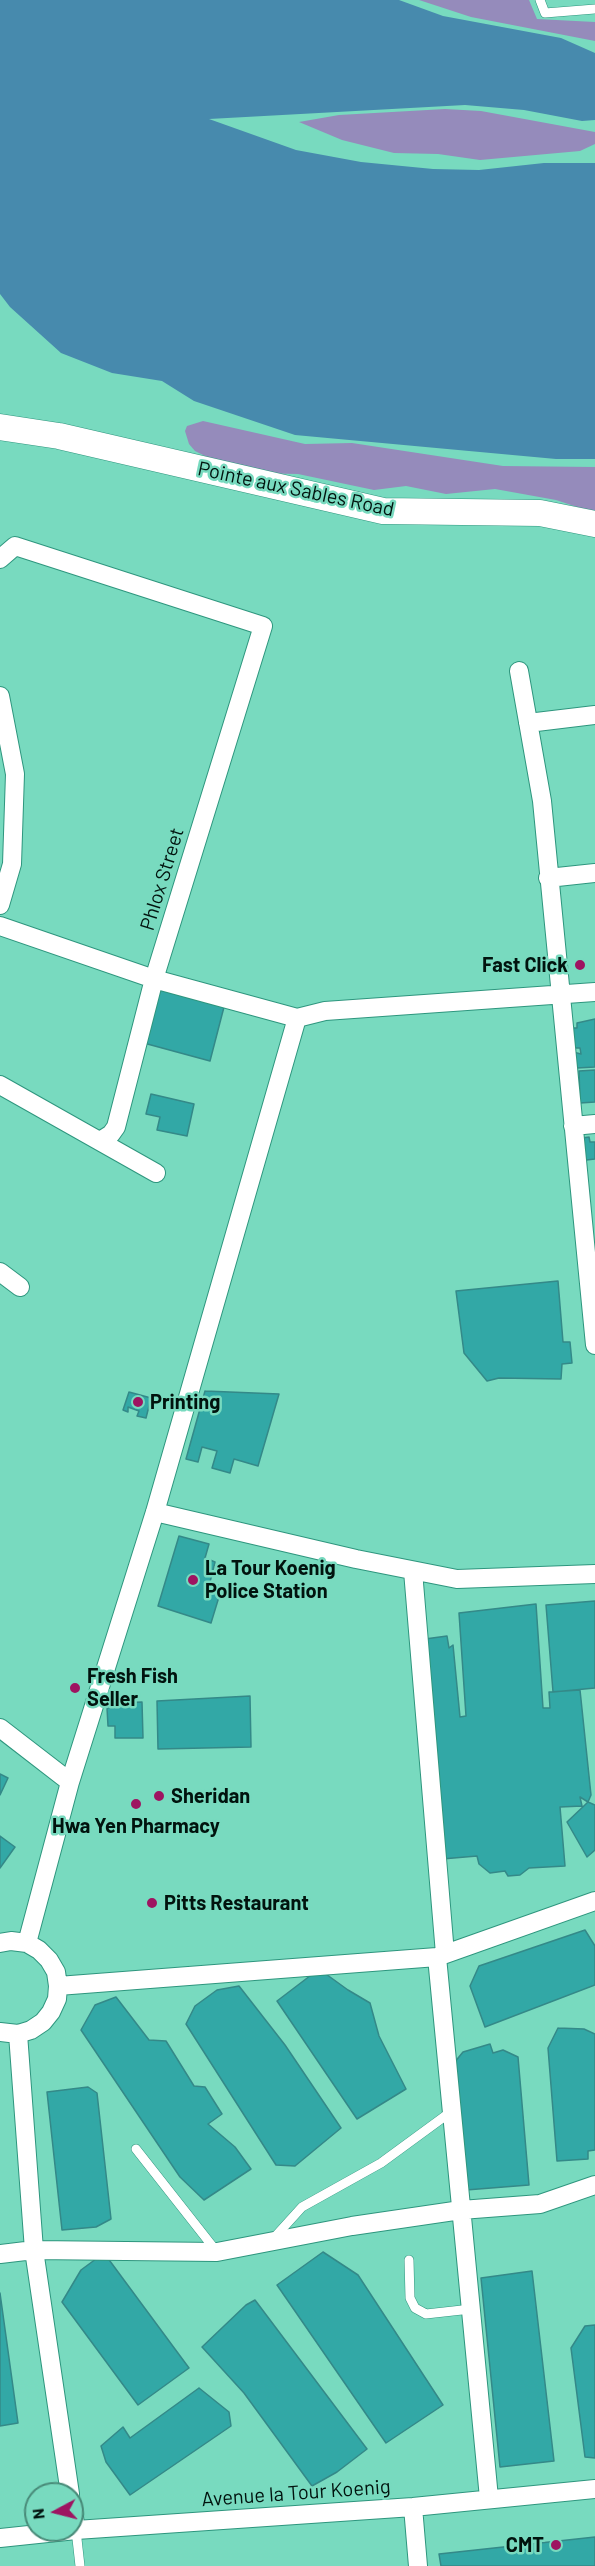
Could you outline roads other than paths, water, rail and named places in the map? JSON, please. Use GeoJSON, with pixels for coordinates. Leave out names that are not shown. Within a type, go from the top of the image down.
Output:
{"type":"FeatureCollection","features":[{"type":"Feature","properties":{"kind":"main road","name":"Pointe aux Sables Road"},"geometry":{"type":"LineString","coordinates":[[0,427],[59,436],[383,511],[540,513],[595,524]]}},
{"type":"Feature","properties":{"kind":"street","name":"Phlox Street"},"geometry":{"type":"LineString","coordinates":[[0,559],[15,546],[263,626],[154,979],[116,1127],[111,1134],[100,1141]]}},
{"type":"Feature","properties":{"kind":"street"},"geometry":{"type":"LineString","coordinates":[[519,670],[542,801],[573,1126],[590,1246],[595,1345]]}},
{"type":"Feature","properties":{"kind":"street"},"geometry":{"type":"LineString","coordinates":[[0,696],[15,774],[12,864],[0,905]]}},
{"type":"Feature","properties":{"kind":"street"},"geometry":{"type":"LineString","coordinates":[[528,723],[595,715]]}},
{"type":"Feature","properties":{"kind":"street"},"geometry":{"type":"LineString","coordinates":[[548,878],[595,873]]}},
{"type":"Feature","properties":{"kind":"street"},"geometry":{"type":"LineString","coordinates":[[0,926],[154,979],[297,1018],[325,1011],[595,992]]}},
{"type":"Feature","properties":{"kind":"street"},"geometry":{"type":"LineString","coordinates":[[27,1943],[70,1782],[155,1512],[297,1018]]}},
{"type":"Feature","properties":{"kind":"street"},"geometry":{"type":"LineString","coordinates":[[0,1085],[156,1173]]}},
{"type":"Feature","properties":{"kind":"street"},"geometry":{"type":"LineString","coordinates":[[573,1126],[595,1124]]}},
{"type":"Feature","properties":{"kind":"street"},"geometry":{"type":"LineString","coordinates":[[0,1272],[20,1287]]}},
{"type":"Feature","properties":{"kind":"street"},"geometry":{"type":"LineString","coordinates":[[155,1512],[457,1579],[595,1575]]}},
{"type":"Feature","properties":{"kind":"street"},"geometry":{"type":"LineString","coordinates":[[413,1571],[452,2111],[489,2498]]}},
{"type":"Feature","properties":{"kind":"street"},"geometry":{"type":"LineString","coordinates":[[0,1728],[70,1782]]}},
{"type":"Feature","properties":{"kind":"street"},"geometry":{"type":"LineString","coordinates":[[58,1986],[441,1955],[595,1901]]}},
{"type":"Feature","properties":{"kind":"street"},"geometry":{"type":"LineString","coordinates":[[0,1943],[11,1941],[27,1943],[39,1950],[56,1972],[58,1986],[54,2006],[43,2022],[31,2030],[9,2033],[34,2250],[68,2482]]}},
{"type":"Feature","properties":{"kind":"street"},"geometry":{"type":"LineString","coordinates":[[0,2254],[34,2250],[217,2252],[352,2226],[461,2210],[540,2204],[595,2185]]}},
{"type":"Feature","properties":{"kind":"street","name":"Avenue la Tour Koenig"},"geometry":{"type":"LineString","coordinates":[[84,2529],[413,2507],[595,2489]]}},
{"type":"Feature","properties":{"kind":"street"},"geometry":{"type":"LineString","coordinates":[[413,2507],[418,2566]]}},
{"type":"Feature","properties":{"kind":"street","name":"Avenue la Tour Koenig"},"geometry":{"type":"LineString","coordinates":[[0,2538],[24,2535]]}},
{"type":"Feature","properties":{"kind":"lane"},"geometry":{"type":"LineString","coordinates":[[540,0],[545,13],[595,9]]}},
{"type":"Feature","properties":{"kind":"lane"},"geometry":{"type":"LineString","coordinates":[[271,2241],[302,2206],[381,2163],[452,2111]]}},
{"type":"Feature","properties":{"kind":"lane"},"geometry":{"type":"LineString","coordinates":[[136,2149],[217,2252]]}},
{"type":"Feature","properties":{"kind":"lane"},"geometry":{"type":"LineString","coordinates":[[409,2260],[410,2298],[415,2308],[426,2314],[471,2308]]}},
{"type":"Feature","properties":{"kind":"lane"},"geometry":{"type":"LineString","coordinates":[[77,2542],[80,2566]]}},
{"type":"Feature","properties":{"kind":"water"},"geometry":{"type":"Polygon","coordinates":[[[0,0],[399,0],[443,16],[561,38],[595,53],[595,120],[582,121],[524,110],[465,105],[209,119],[296,150],[361,162],[433,169],[479,170],[544,163],[595,163],[595,459],[556,459],[295,435],[194,401],[162,381],[112,373],[61,353],[10,307],[0,294],[0,0]]]}},
{"type":"Feature","properties":{"kind":"place","name":"Fast Click"},"geometry":{"type":"Point","coordinates":[580,965]}},
{"type":"Feature","properties":{"kind":"place","name":"Printing"},"geometry":{"type":"Point","coordinates":[138,1402]}},
{"type":"Feature","properties":{"kind":"place","name":"La Tour Koenig Police Station"},"geometry":{"type":"Point","coordinates":[193,1580]}},
{"type":"Feature","properties":{"kind":"place","name":"Fresh Fish Seller"},"geometry":{"type":"Point","coordinates":[75,1688]}},
{"type":"Feature","properties":{"kind":"place","name":"Sheridan"},"geometry":{"type":"Point","coordinates":[159,1796]}},
{"type":"Feature","properties":{"kind":"place","name":"Hwa Yen Pharmacy"},"geometry":{"type":"Point","coordinates":[136,1804]}},
{"type":"Feature","properties":{"kind":"place","name":"Pitts Restaurant"},"geometry":{"type":"Point","coordinates":[152,1903]}},
{"type":"Feature","properties":{"kind":"place","name":"CMT"},"geometry":{"type":"Point","coordinates":[556,2545]}}]}
